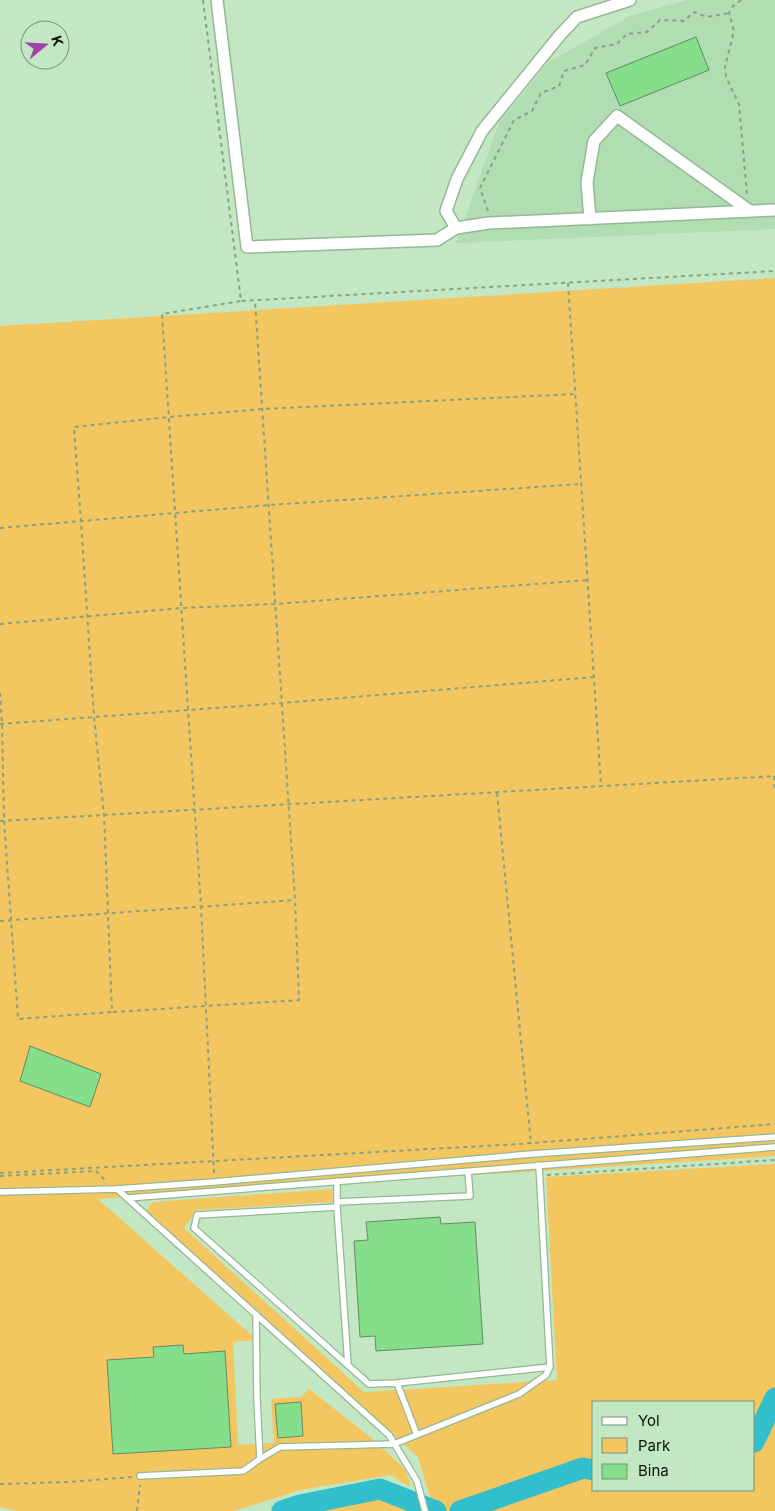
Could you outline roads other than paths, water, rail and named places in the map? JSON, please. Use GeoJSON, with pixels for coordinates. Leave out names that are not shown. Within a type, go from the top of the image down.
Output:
{"type":"FeatureCollection","features":[{"type":"Feature","properties":{"kind":"street"},"geometry":{"type":"LineString","coordinates":[[217,0],[247,247],[437,240],[456,228],[489,223],[775,210]]}},
{"type":"Feature","properties":{"kind":"street"},"geometry":{"type":"LineString","coordinates":[[456,228],[446,211],[457,179],[482,131],[560,35],[577,18],[630,0]]}},
{"type":"Feature","properties":{"kind":"street"},"geometry":{"type":"LineString","coordinates":[[590,218],[587,182],[594,141],[617,116],[750,211]]}},
{"type":"Feature","properties":{"kind":"lane"},"geometry":{"type":"LineString","coordinates":[[0,1192],[117,1189],[532,1154],[775,1137]]}},
{"type":"Feature","properties":{"kind":"lane"},"geometry":{"type":"LineString","coordinates":[[128,1198],[775,1147]]}},
{"type":"Feature","properties":{"kind":"lane"},"geometry":{"type":"LineString","coordinates":[[140,1476],[243,1471],[280,1447],[394,1444],[519,1394],[546,1375],[550,1367],[539,1165]]}},
{"type":"Feature","properties":{"kind":"lane"},"geometry":{"type":"LineString","coordinates":[[468,1171],[470,1196],[197,1216],[194,1228],[369,1384],[397,1383],[550,1367]]}},
{"type":"Feature","properties":{"kind":"lane"},"geometry":{"type":"LineString","coordinates":[[337,1181],[348,1365]]}},
{"type":"Feature","properties":{"kind":"lane"},"geometry":{"type":"LineString","coordinates":[[117,1189],[389,1435],[417,1481],[424,1509]]}},
{"type":"Feature","properties":{"kind":"lane"},"geometry":{"type":"LineString","coordinates":[[256,1314],[260,1459]]}},
{"type":"Feature","properties":{"kind":"lane"},"geometry":{"type":"LineString","coordinates":[[397,1383],[417,1435]]}},
{"type":"Feature","properties":{"kind":"waterway"},"geometry":{"type":"LineString","coordinates":[[755,1440],[775,1398]]}},
{"type":"Feature","properties":{"kind":"waterway"},"geometry":{"type":"LineString","coordinates":[[460,1511],[583,1468],[592,1470]]}},
{"type":"Feature","properties":{"kind":"waterway"},"geometry":{"type":"LineString","coordinates":[[282,1511],[300,1505],[380,1489],[436,1511]]}}]}
